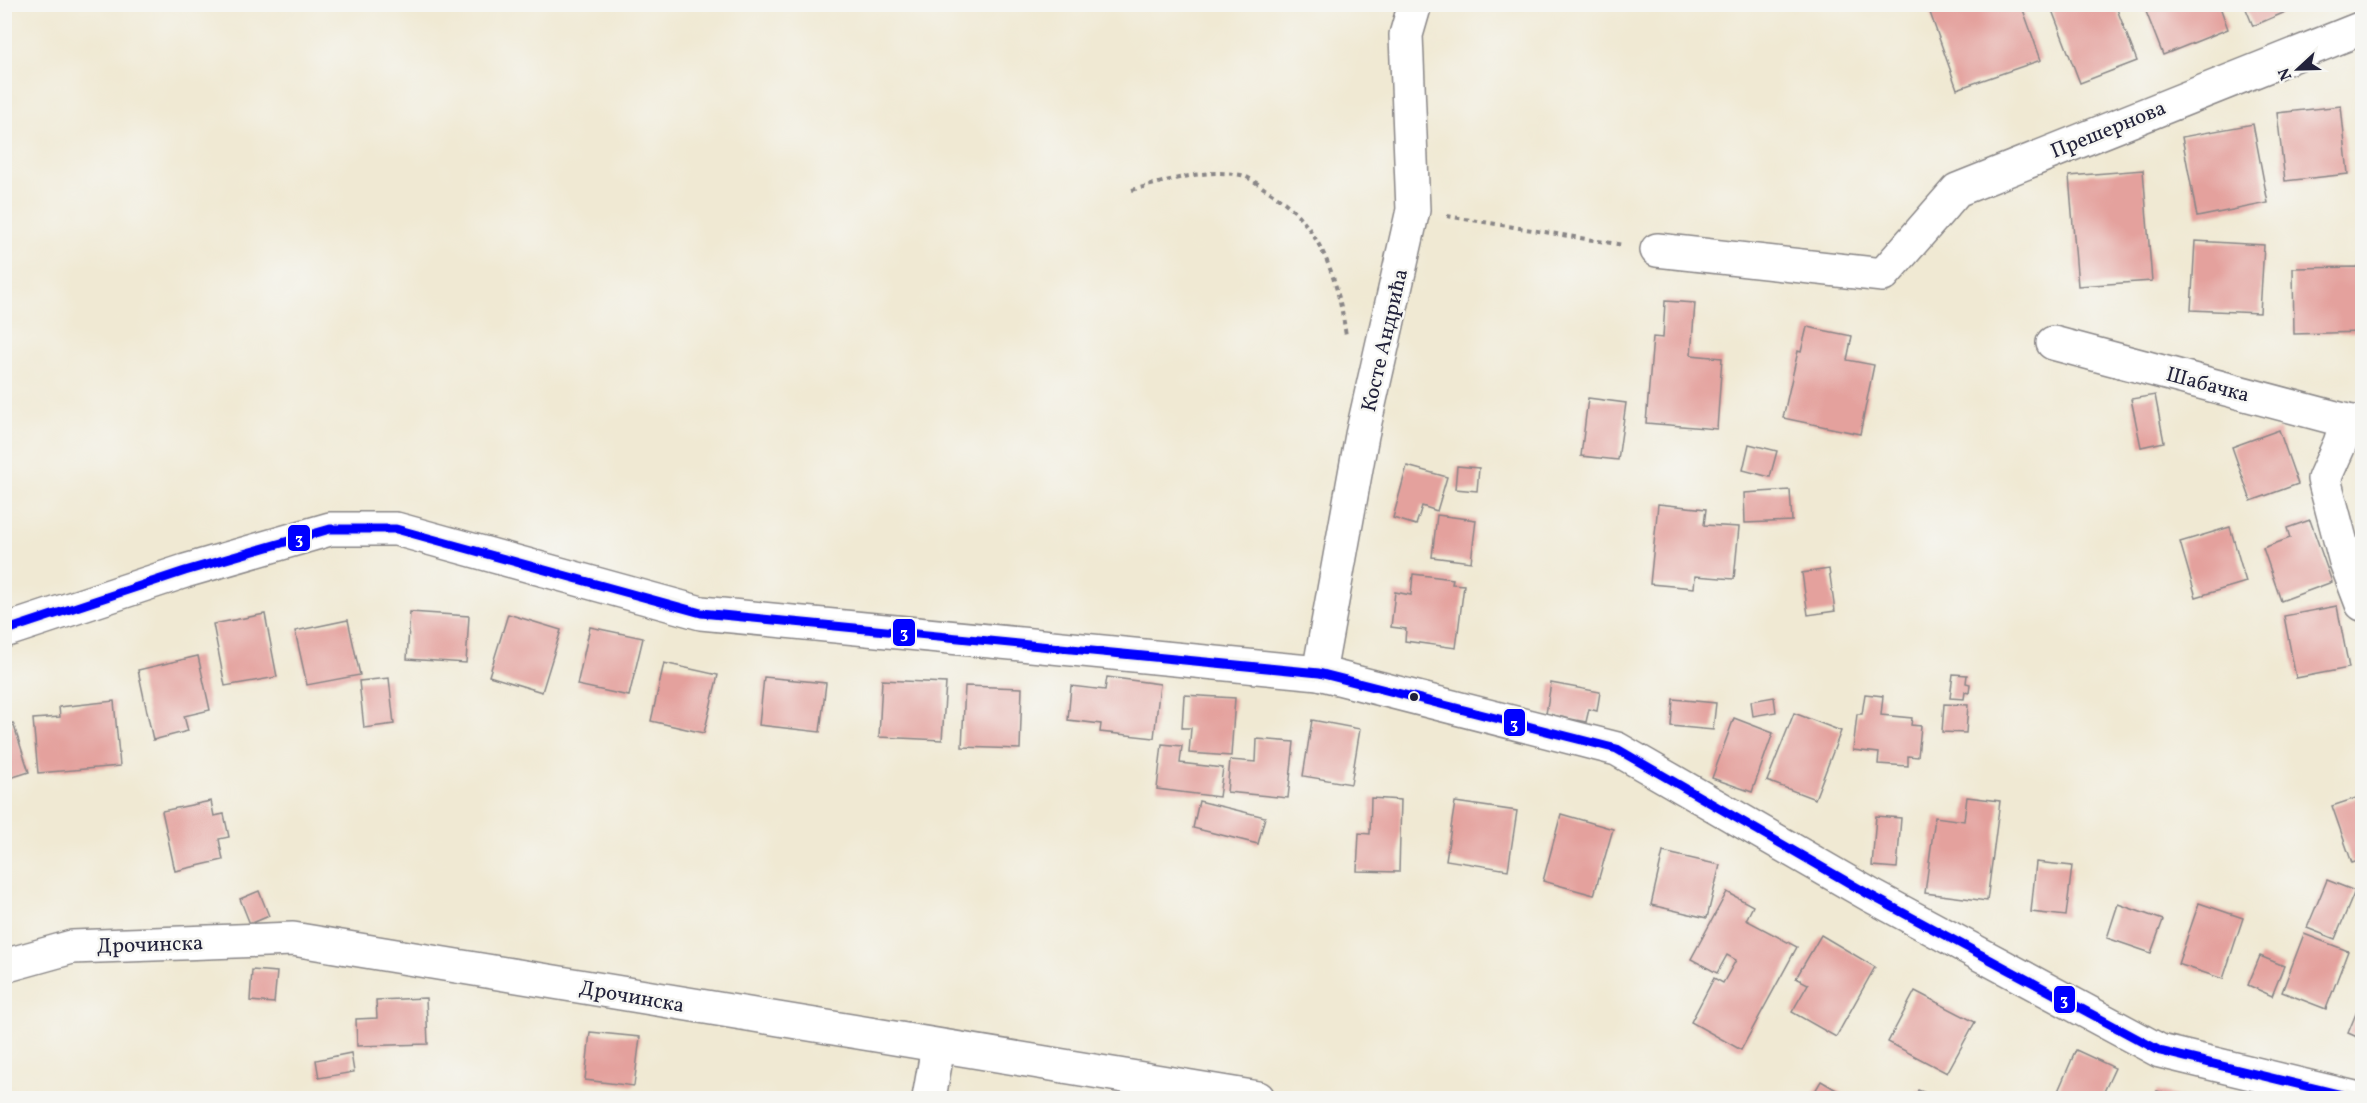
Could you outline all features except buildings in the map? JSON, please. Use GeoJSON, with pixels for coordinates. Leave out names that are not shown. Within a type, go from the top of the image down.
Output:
{"type":"FeatureCollection","features":[{"type":"Feature","properties":{"kind":"street","name":"Косте Андрића"},"geometry":{"type":"LineString","coordinates":[[1319,673],[1362,435],[1413,210],[1406,35],[1414,4]]}},
{"type":"Feature","properties":{"kind":"street","name":"Прешернова"},"geometry":{"type":"LineString","coordinates":[[1657,250],[1883,275],[1957,190],[2362,28]]}},
{"type":"Feature","properties":{"kind":"street","name":"Шабачка"},"geometry":{"type":"LineString","coordinates":[[2053,343],[2355,422]]}},
{"type":"Feature","properties":{"kind":"street"},"geometry":{"type":"LineString","coordinates":[[2355,422],[2340,443],[2324,479],[2346,562],[2362,604]]}},
{"type":"Feature","properties":{"kind":"street"},"geometry":{"type":"LineString","coordinates":[[4,631],[185,572],[330,529],[396,529],[701,613],[1319,673],[1617,749],[1870,895],[2160,1051],[2355,1098]]}},
{"type":"Feature","properties":{"kind":"street","name":"Дрочинска"},"geometry":{"type":"LineString","coordinates":[[4,966],[72,947],[292,939],[1258,1098]]}},
{"type":"Feature","properties":{"kind":"street"},"geometry":{"type":"LineString","coordinates":[[930,1098],[938,1047]]}},
{"type":"Feature","properties":{"kind":"path"},"geometry":{"type":"LineString","coordinates":[[1132,190],[1200,173],[1243,176],[1279,197],[1306,222],[1330,267],[1343,317],[1346,340]]}},
{"type":"Feature","properties":{"kind":"path"},"geometry":{"type":"LineString","coordinates":[[1413,210],[1657,250]]}},
{"type":"Feature","properties":{"kind":"transit line","name":"3"},"geometry":{"type":"LineString","coordinates":[[4,631],[185,571],[330,529],[396,529],[701,613],[1319,673],[1617,749],[1870,895],[2160,1051],[2355,1098]]}}]}
